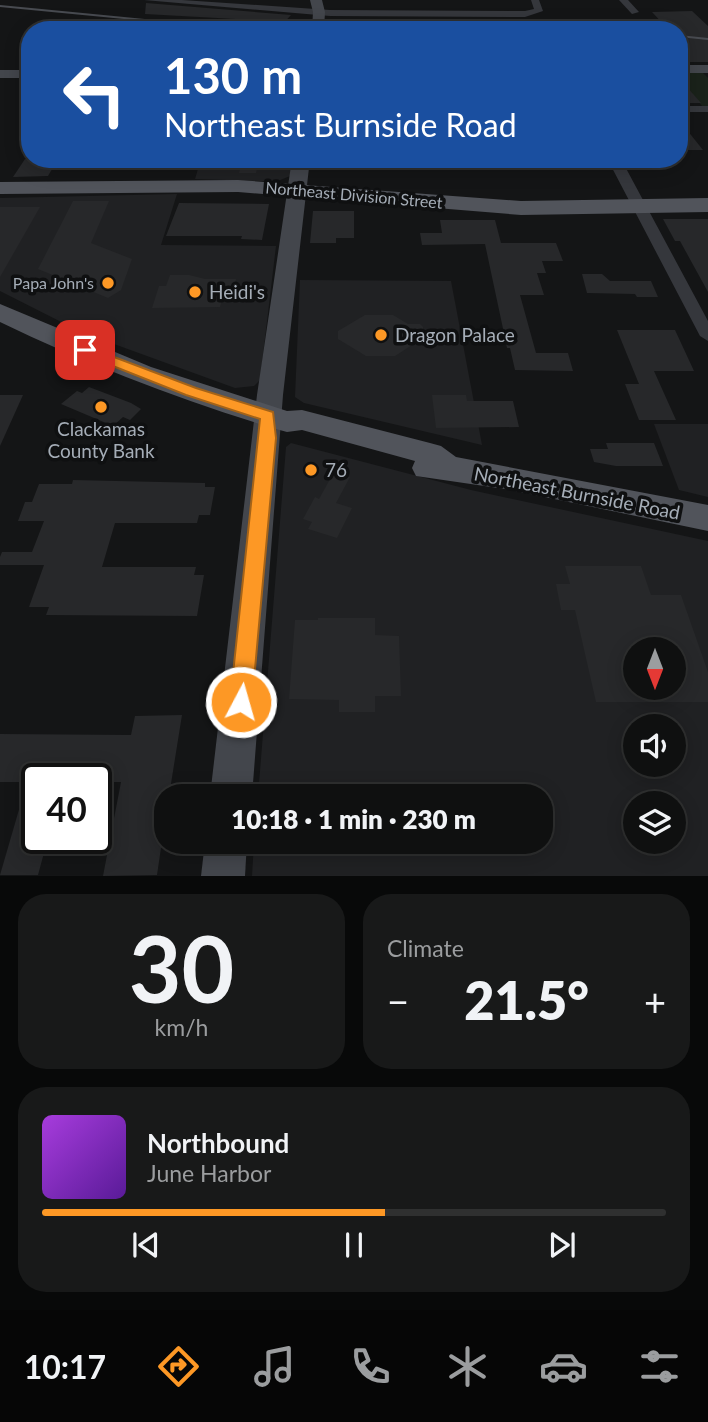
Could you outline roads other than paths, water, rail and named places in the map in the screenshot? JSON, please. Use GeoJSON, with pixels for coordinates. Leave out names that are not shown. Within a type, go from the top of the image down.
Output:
{"type":"FeatureCollection","features":[{"type":"Feature","properties":{"kind":"main road"},"geometry":{"type":"LineString","coordinates":[[688,69],[708,69]]}},
{"type":"Feature","properties":{"kind":"main road"},"geometry":{"type":"LineString","coordinates":[[0,74],[21,74]]}},
{"type":"Feature","properties":{"kind":"main road"},"geometry":{"type":"LineString","coordinates":[[232,784],[268,438],[278,419],[283,284],[300,168]]}},
{"type":"Feature","properties":{"kind":"main road","name":"Northeast Division Street"},"geometry":{"type":"LineString","coordinates":[[0,188],[215,186],[491,206],[708,205]]}},
{"type":"Feature","properties":{"kind":"main road","name":"Northeast Burnside Road"},"geometry":{"type":"LineString","coordinates":[[0,312],[144,374],[278,419],[291,433],[421,468],[447,467],[708,518]]}},
{"type":"Feature","properties":{"kind":"main road"},"geometry":{"type":"LineString","coordinates":[[223,876],[225,854]]}},
{"type":"Feature","properties":{"kind":"street"},"geometry":{"type":"LineString","coordinates":[[148,0],[537,13],[540,10],[535,0]]}},
{"type":"Feature","properties":{"kind":"street"},"geometry":{"type":"LineString","coordinates":[[623,0],[635,12]]}},
{"type":"Feature","properties":{"kind":"street"},"geometry":{"type":"LineString","coordinates":[[688,109],[708,109]]}},
{"type":"Feature","properties":{"kind":"street"},"geometry":{"type":"LineString","coordinates":[[619,168],[708,336]]}},
{"type":"Feature","properties":{"kind":"tram line"},"geometry":{"type":"LineString","coordinates":[[0,6],[155,21]]}},
{"type":"Feature","properties":{"kind":"tram line"},"geometry":{"type":"LineString","coordinates":[[688,37],[708,39]]}},
{"type":"Feature","properties":{"kind":"place","name":"Papa John's"},"geometry":{"type":"Point","coordinates":[108,283]}},
{"type":"Feature","properties":{"kind":"place","name":"Heidi's"},"geometry":{"type":"Point","coordinates":[195,292]}},
{"type":"Feature","properties":{"kind":"place","name":"Dragon Palace"},"geometry":{"type":"Point","coordinates":[381,335]}},
{"type":"Feature","properties":{"kind":"place","name":"Clackamas County Bank"},"geometry":{"type":"Point","coordinates":[101,407]}},
{"type":"Feature","properties":{"kind":"place","name":"76"},"geometry":{"type":"Point","coordinates":[311,470]}}]}
